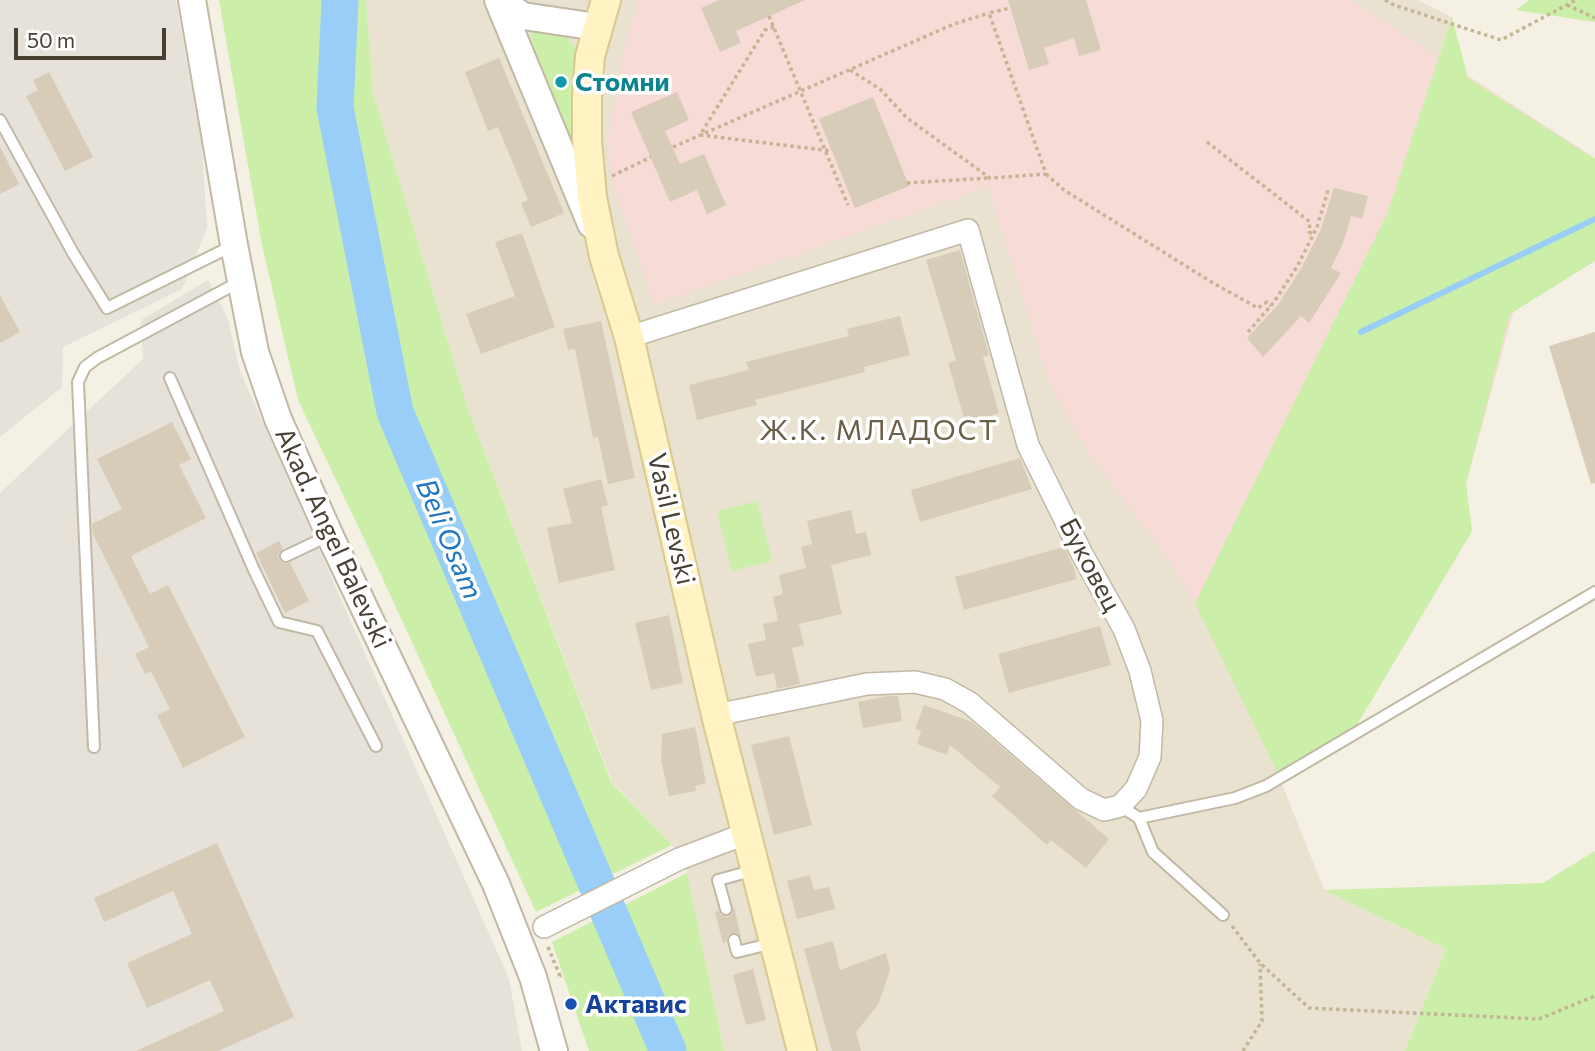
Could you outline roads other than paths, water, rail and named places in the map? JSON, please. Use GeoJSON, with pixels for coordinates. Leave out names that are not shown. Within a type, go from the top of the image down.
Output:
{"type":"FeatureCollection","features":[{"type":"Feature","properties":{"kind":"main road"},"geometry":{"type":"LineString","coordinates":[[604,256],[591,187],[587,95],[590,56],[606,0]]}},
{"type":"Feature","properties":{"kind":"main road","name":"Vasil Levski"},"geometry":{"type":"LineString","coordinates":[[604,256],[629,337],[716,715],[802,1051]]}},
{"type":"Feature","properties":{"kind":"street","name":"Akad. Angel Balevski"},"geometry":{"type":"LineString","coordinates":[[192,0],[241,281],[256,352],[278,419],[330,536],[496,884],[533,977],[554,1051]]}},
{"type":"Feature","properties":{"kind":"street","name":"Vasil Levski"},"geometry":{"type":"LineString","coordinates":[[498,0],[523,16],[597,27]]}},
{"type":"Feature","properties":{"kind":"street","name":"Vasil Levski"},"geometry":{"type":"LineString","coordinates":[[498,0],[604,256]]}},
{"type":"Feature","properties":{"kind":"street","name":"Буковец"},"geometry":{"type":"LineString","coordinates":[[629,337],[968,230],[1028,445],[1082,554],[1124,629],[1140,671],[1152,721],[1150,757],[1136,789],[1120,806]]}},
{"type":"Feature","properties":{"kind":"street"},"geometry":{"type":"LineString","coordinates":[[716,715],[867,684],[915,682],[945,689],[970,703],[1081,799],[1104,810],[1120,806]]}},
{"type":"Feature","properties":{"kind":"street"},"geometry":{"type":"LineString","coordinates":[[546,935],[679,859],[745,834]]}},
{"type":"Feature","properties":{"kind":"lane"},"geometry":{"type":"LineString","coordinates":[[0,120],[73,253],[107,308],[234,245]]}},
{"type":"Feature","properties":{"kind":"lane"},"geometry":{"type":"LineString","coordinates":[[94,747],[78,383],[85,368],[97,358],[241,281]]}},
{"type":"Feature","properties":{"kind":"lane"},"geometry":{"type":"LineString","coordinates":[[170,378],[258,568],[279,622],[317,631],[376,746]]}},
{"type":"Feature","properties":{"kind":"lane"},"geometry":{"type":"LineString","coordinates":[[286,556],[330,536]]}},
{"type":"Feature","properties":{"kind":"lane"},"geometry":{"type":"LineString","coordinates":[[1139,818],[1235,798],[1266,786],[1595,592]]}},
{"type":"Feature","properties":{"kind":"lane"},"geometry":{"type":"LineString","coordinates":[[1120,806],[1139,818],[1153,852],[1223,915]]}},
{"type":"Feature","properties":{"kind":"lane"},"geometry":{"type":"LineString","coordinates":[[726,909],[718,880],[755,870]]}},
{"type":"Feature","properties":{"kind":"lane"},"geometry":{"type":"LineString","coordinates":[[734,940],[737,952],[774,943]]}},
{"type":"Feature","properties":{"kind":"waterway","name":"Beli Osam"},"geometry":{"type":"LineString","coordinates":[[340,0],[335,108],[395,412],[668,1051]]}},
{"type":"Feature","properties":{"kind":"waterway"},"geometry":{"type":"LineString","coordinates":[[1361,332],[1595,219]]}},
{"type":"Feature","properties":{"kind":"place","name":"Стомни"},"geometry":{"type":"Point","coordinates":[561,82]}},
{"type":"Feature","properties":{"kind":"place","name":"Актавис"},"geometry":{"type":"Point","coordinates":[571,1004]}},
{"type":"Feature","properties":{"kind":"district","name":"Ж.К. МЛАДОСТ"},"geometry":{"type":"Point","coordinates":[879,431]}}]}
